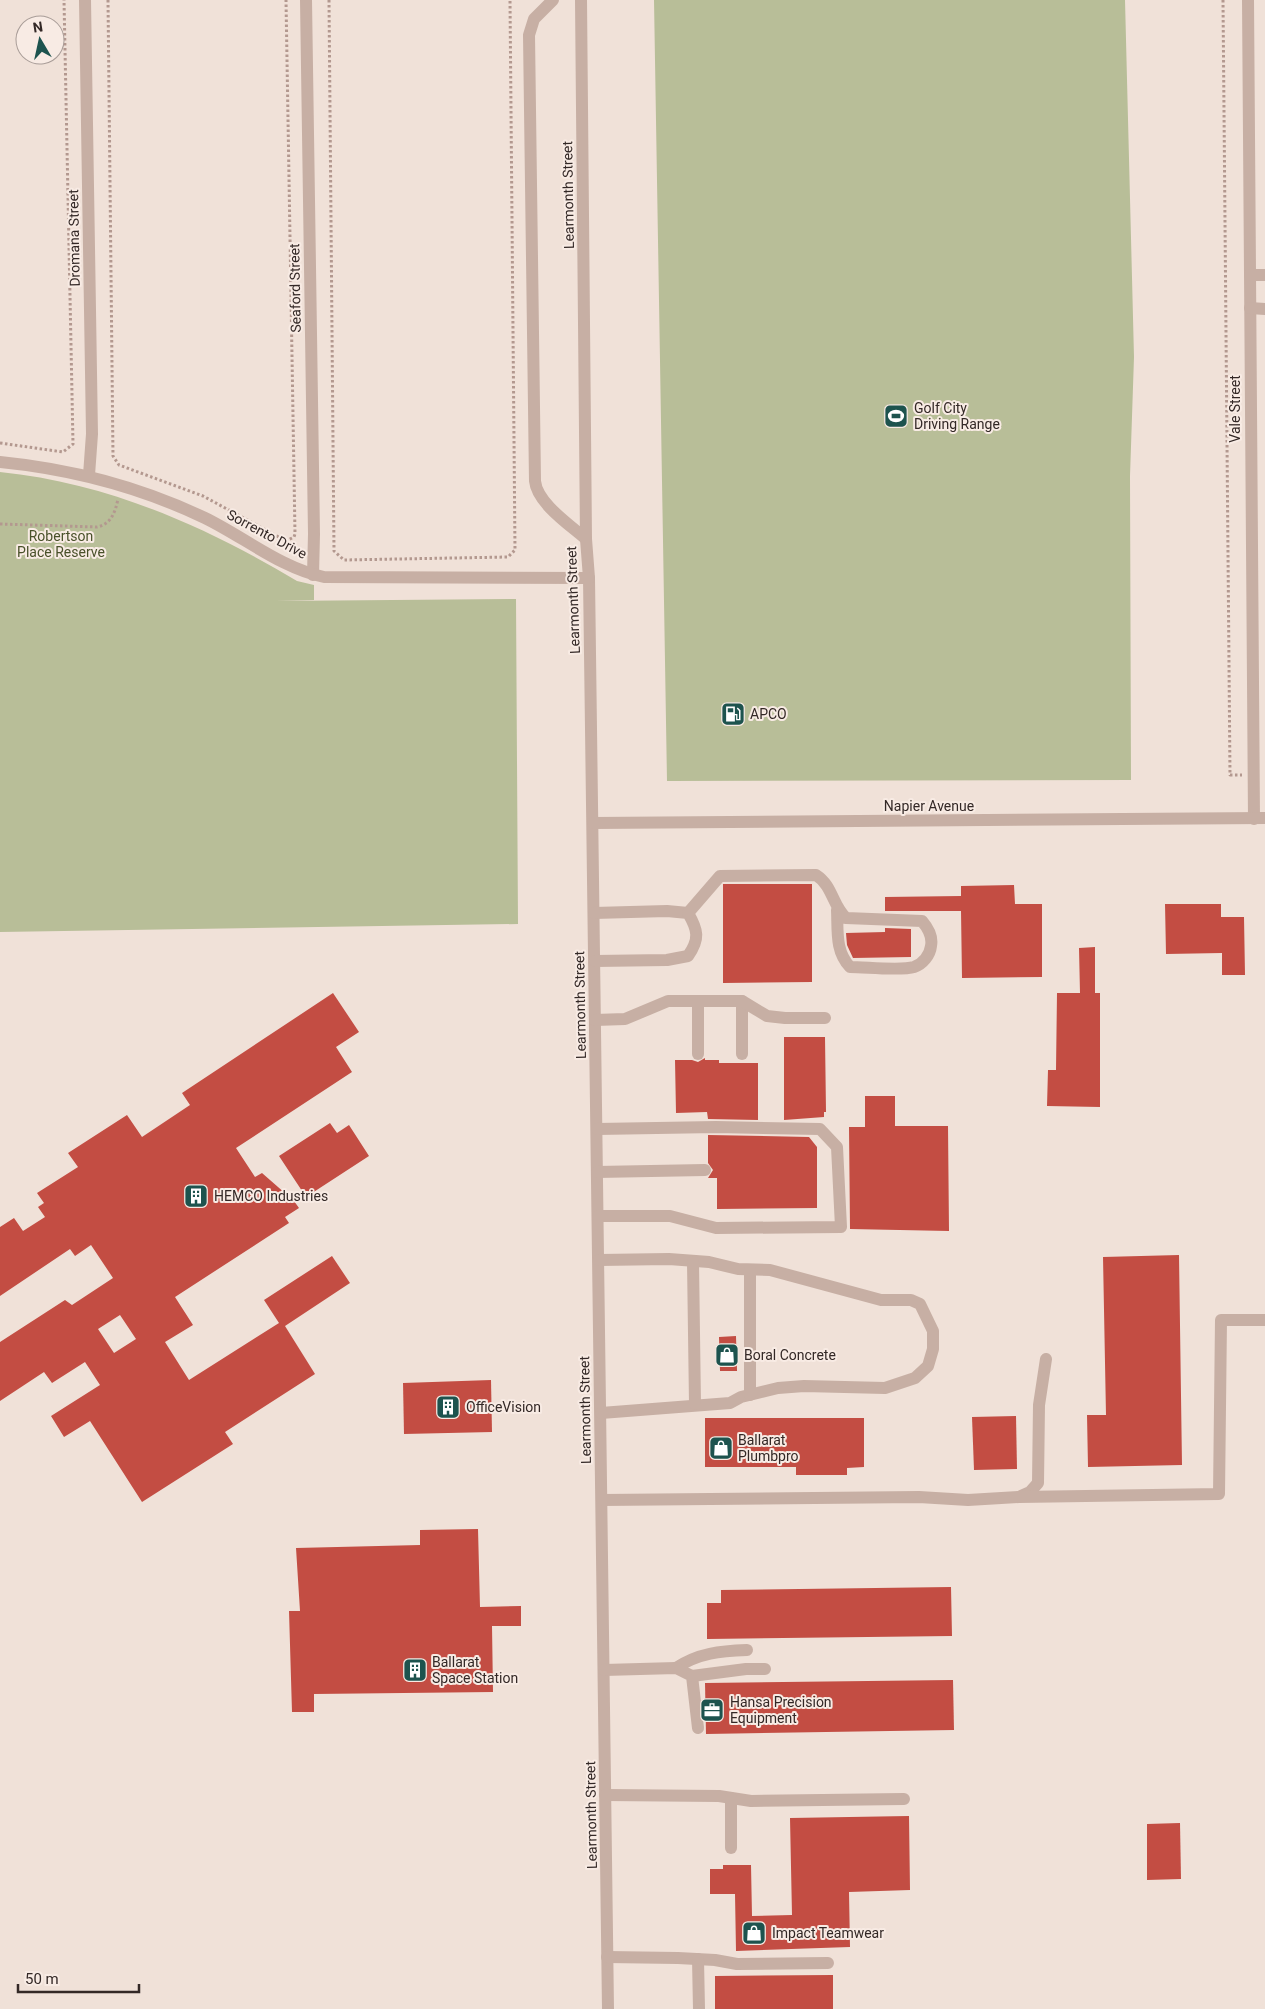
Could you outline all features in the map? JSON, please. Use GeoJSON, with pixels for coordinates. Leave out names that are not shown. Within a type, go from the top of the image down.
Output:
{"type":"FeatureCollection","features":[{"type":"Feature","properties":{"kind":"street","name":"Dromana Street"},"geometry":{"type":"LineString","coordinates":[[86,0],[92,434],[89,476]]}},
{"type":"Feature","properties":{"kind":"street","name":"Seaford Street"},"geometry":{"type":"LineString","coordinates":[[306,0],[313,575]]}},
{"type":"Feature","properties":{"kind":"street"},"geometry":{"type":"LineString","coordinates":[[553,0],[534,19],[529,35],[535,481],[536,489],[543,500],[586,539]]}},
{"type":"Feature","properties":{"kind":"street","name":"Learmonth Street"},"geometry":{"type":"LineString","coordinates":[[581,0],[586,539],[589,578],[596,1020],[608,2009]]}},
{"type":"Feature","properties":{"kind":"street","name":"Vale Street"},"geometry":{"type":"LineString","coordinates":[[1248,0],[1253,774],[1259,818]]}},
{"type":"Feature","properties":{"kind":"street"},"geometry":{"type":"LineString","coordinates":[[1250,275],[1265,275]]}},
{"type":"Feature","properties":{"kind":"street"},"geometry":{"type":"LineString","coordinates":[[1250,308],[1265,309]]}},
{"type":"Feature","properties":{"kind":"street","name":"Sorrento Drive"},"geometry":{"type":"LineString","coordinates":[[0,462],[89,476],[122,486],[191,512],[289,565],[313,575],[344,579],[589,578]]}},
{"type":"Feature","properties":{"kind":"street","name":"Napier Avenue"},"geometry":{"type":"LineString","coordinates":[[593,823],[1259,818]]}},
{"type":"Feature","properties":{"kind":"street"},"geometry":{"type":"LineString","coordinates":[[688,913],[720,876],[816,875],[824,880],[834,895],[837,910],[838,947],[843,959],[850,967],[914,967],[923,962],[929,954],[932,945],[931,936],[922,922],[913,920],[863,921],[846,918],[837,910]]}},
{"type":"Feature","properties":{"kind":"street"},"geometry":{"type":"LineString","coordinates":[[594,914],[667,911],[688,913]]}},
{"type":"Feature","properties":{"kind":"street"},"geometry":{"type":"LineString","coordinates":[[595,961],[667,960],[688,956],[697,945],[695,926],[688,913]]}},
{"type":"Feature","properties":{"kind":"street"},"geometry":{"type":"LineString","coordinates":[[596,1020],[625,1019],[668,1001],[742,1001],[768,1016],[825,1018]]}},
{"type":"Feature","properties":{"kind":"street"},"geometry":{"type":"LineString","coordinates":[[698,1001],[698,1054]]}},
{"type":"Feature","properties":{"kind":"street"},"geometry":{"type":"LineString","coordinates":[[742,1001],[742,1054]]}},
{"type":"Feature","properties":{"kind":"street"},"geometry":{"type":"LineString","coordinates":[[597,1129],[716,1127],[820,1129],[837,1147],[841,1227],[716,1228],[670,1216],[598,1216]]}},
{"type":"Feature","properties":{"kind":"street"},"geometry":{"type":"LineString","coordinates":[[597,1172],[705,1170]]}},
{"type":"Feature","properties":{"kind":"street"},"geometry":{"type":"LineString","coordinates":[[598,1260],[644,1258],[709,1262],[738,1269],[770,1270],[881,1300],[911,1300],[920,1304],[933,1331],[934,1350],[928,1366],[915,1378],[885,1388],[804,1386],[778,1388],[750,1395],[730,1403],[695,1404],[627,1413],[600,1413]]}},
{"type":"Feature","properties":{"kind":"street"},"geometry":{"type":"LineString","coordinates":[[693,1262],[695,1404]]}},
{"type":"Feature","properties":{"kind":"street"},"geometry":{"type":"LineString","coordinates":[[750,1270],[750,1395]]}},
{"type":"Feature","properties":{"kind":"street"},"geometry":{"type":"LineString","coordinates":[[602,1500],[919,1496],[968,1500],[1019,1496],[1220,1494],[1221,1320],[1265,1320]]}},
{"type":"Feature","properties":{"kind":"street"},"geometry":{"type":"LineString","coordinates":[[1019,1496],[1030,1492],[1038,1483],[1040,1404],[1046,1359]]}},
{"type":"Feature","properties":{"kind":"street"},"geometry":{"type":"LineString","coordinates":[[676,1668],[691,1658],[718,1651],[747,1650]]}},
{"type":"Feature","properties":{"kind":"street"},"geometry":{"type":"LineString","coordinates":[[604,1670],[676,1668],[692,1676],[746,1668],[765,1669]]}},
{"type":"Feature","properties":{"kind":"street"},"geometry":{"type":"LineString","coordinates":[[692,1676],[698,1728]]}},
{"type":"Feature","properties":{"kind":"street"},"geometry":{"type":"LineString","coordinates":[[605,1795],[719,1796],[751,1801],[904,1799]]}},
{"type":"Feature","properties":{"kind":"street"},"geometry":{"type":"LineString","coordinates":[[730,1798],[731,1848]]}},
{"type":"Feature","properties":{"kind":"street"},"geometry":{"type":"LineString","coordinates":[[608,1957],[698,1959],[737,1964],[828,1963]]}},
{"type":"Feature","properties":{"kind":"street"},"geometry":{"type":"LineString","coordinates":[[698,1959],[699,2009]]}},
{"type":"Feature","properties":{"kind":"path"},"geometry":{"type":"LineString","coordinates":[[0,443],[63,452],[73,444],[64,0]]}},
{"type":"Feature","properties":{"kind":"path"},"geometry":{"type":"LineString","coordinates":[[108,0],[113,456],[120,465],[203,496],[286,541],[294,537],[295,534],[286,0]]}},
{"type":"Feature","properties":{"kind":"path"},"geometry":{"type":"LineString","coordinates":[[329,0],[334,551],[344,560],[508,557],[515,550],[510,0]]}},
{"type":"Feature","properties":{"kind":"path"},"geometry":{"type":"LineString","coordinates":[[1223,0],[1230,775],[1253,774]]}},
{"type":"Feature","properties":{"kind":"path"},"geometry":{"type":"LineString","coordinates":[[0,524],[96,527],[104,525],[113,516],[122,486]]}},
{"type":"Feature","properties":{"kind":"green space","name":"Golf City Driving Range"},"geometry":{"type":"Polygon","coordinates":[[[654,0],[1125,0],[1134,357],[1130,476],[1131,780],[667,781],[654,0]]]}},
{"type":"Feature","properties":{"kind":"green space","name":"Robertson Place Reserve"},"geometry":{"type":"Polygon","coordinates":[[[0,472],[79,486],[154,510],[227,542],[297,581],[314,585],[314,600],[276,601],[516,599],[518,924],[0,932],[0,472]]]}},
{"type":"Feature","properties":{"kind":"building"},"geometry":{"type":"Polygon","coordinates":[[[723,884],[812,884],[812,982],[723,983],[723,884]]]}},
{"type":"Feature","properties":{"kind":"building"},"geometry":{"type":"Polygon","coordinates":[[[1014,885],[1015,904],[1042,904],[1042,977],[962,978],[961,911],[885,911],[885,897],[961,896],[961,886],[1014,885]]]}},
{"type":"Feature","properties":{"kind":"building"},"geometry":{"type":"Polygon","coordinates":[[[1165,904],[1221,904],[1221,917],[1244,917],[1245,975],[1222,975],[1222,953],[1166,954],[1165,904]]]}},
{"type":"Feature","properties":{"kind":"building"},"geometry":{"type":"Polygon","coordinates":[[[885,928],[911,929],[911,957],[853,958],[847,945],[846,933],[885,932],[885,928]]]}},
{"type":"Feature","properties":{"kind":"building"},"geometry":{"type":"Polygon","coordinates":[[[1095,947],[1095,993],[1100,993],[1100,1107],[1047,1106],[1048,1070],[1056,1070],[1057,993],[1080,993],[1079,948],[1095,947]]]}},
{"type":"Feature","properties":{"kind":"building","name":"HEMCO Industries"},"geometry":{"type":"Polygon","coordinates":[[[333,993],[359,1032],[336,1047],[352,1072],[236,1148],[255,1177],[262,1173],[294,1201],[299,1208],[285,1217],[289,1223],[175,1297],[193,1325],[165,1342],[189,1380],[279,1323],[264,1300],[332,1256],[350,1283],[285,1326],[315,1374],[225,1432],[233,1444],[142,1502],[90,1421],[64,1437],[51,1416],[100,1385],[85,1362],[52,1383],[44,1372],[0,1401],[0,1342],[65,1300],[72,1305],[113,1278],[91,1245],[75,1256],[70,1249],[0,1296],[0,1227],[14,1218],[23,1231],[45,1217],[38,1207],[44,1203],[37,1193],[78,1167],[68,1153],[127,1115],[142,1137],[190,1105],[182,1093],[333,993]],[[120,1315],[98,1329],[114,1353],[136,1339],[120,1315]]]}},
{"type":"Feature","properties":{"kind":"building"},"geometry":{"type":"Polygon","coordinates":[[[784,1037],[825,1037],[826,1112],[824,1112],[824,1117],[784,1120],[784,1037]]]}},
{"type":"Feature","properties":{"kind":"building"},"geometry":{"type":"Polygon","coordinates":[[[705,1058],[705,1060],[719,1060],[719,1063],[758,1063],[758,1120],[708,1119],[707,1112],[676,1113],[675,1060],[698,1062],[705,1058]]]}},
{"type":"Feature","properties":{"kind":"building"},"geometry":{"type":"Polygon","coordinates":[[[865,1096],[895,1096],[895,1126],[948,1126],[949,1231],[850,1229],[849,1127],[865,1127],[865,1096]]]}},
{"type":"Feature","properties":{"kind":"building"},"geometry":{"type":"Polygon","coordinates":[[[330,1123],[337,1133],[349,1125],[369,1156],[306,1197],[279,1156],[330,1123]]]}},
{"type":"Feature","properties":{"kind":"building"},"geometry":{"type":"Polygon","coordinates":[[[708,1135],[809,1137],[817,1147],[817,1208],[717,1209],[717,1178],[708,1178],[713,1170],[708,1163],[708,1135]]]}},
{"type":"Feature","properties":{"kind":"building"},"geometry":{"type":"Polygon","coordinates":[[[1179,1255],[1182,1465],[1088,1467],[1087,1415],[1106,1415],[1103,1257],[1179,1255]]]}},
{"type":"Feature","properties":{"kind":"building"},"geometry":{"type":"Polygon","coordinates":[[[736,1336],[737,1371],[720,1371],[719,1337],[736,1336]]]}},
{"type":"Feature","properties":{"kind":"building","name":"OfficeVision"},"geometry":{"type":"Polygon","coordinates":[[[491,1380],[492,1432],[404,1434],[403,1383],[491,1380]]]}},
{"type":"Feature","properties":{"kind":"building"},"geometry":{"type":"Polygon","coordinates":[[[1016,1416],[1017,1469],[974,1470],[972,1417],[1016,1416]]]}},
{"type":"Feature","properties":{"kind":"building"},"geometry":{"type":"Polygon","coordinates":[[[705,1418],[864,1418],[864,1467],[847,1468],[847,1475],[796,1475],[796,1467],[705,1467],[705,1418]]]}},
{"type":"Feature","properties":{"kind":"building"},"geometry":{"type":"Polygon","coordinates":[[[478,1529],[480,1607],[521,1606],[521,1626],[492,1626],[493,1692],[314,1694],[314,1712],[292,1712],[289,1611],[300,1611],[296,1548],[420,1545],[420,1530],[478,1529]]]}},
{"type":"Feature","properties":{"kind":"building"},"geometry":{"type":"Polygon","coordinates":[[[951,1587],[952,1636],[707,1639],[707,1603],[721,1603],[721,1590],[951,1587]]]}},
{"type":"Feature","properties":{"kind":"building"},"geometry":{"type":"Polygon","coordinates":[[[953,1680],[954,1730],[706,1734],[705,1683],[953,1680]]]}},
{"type":"Feature","properties":{"kind":"building"},"geometry":{"type":"Polygon","coordinates":[[[909,1816],[910,1890],[849,1892],[850,1947],[736,1951],[735,1894],[710,1894],[710,1869],[723,1869],[723,1865],[751,1865],[752,1916],[792,1915],[790,1818],[909,1816]]]}},
{"type":"Feature","properties":{"kind":"building"},"geometry":{"type":"Polygon","coordinates":[[[1180,1823],[1181,1879],[1147,1880],[1147,1824],[1180,1823]]]}},
{"type":"Feature","properties":{"kind":"building"},"geometry":{"type":"Polygon","coordinates":[[[833,1975],[833,2009],[715,2009],[715,1976],[833,1975]]]}},
{"type":"Feature","properties":{"kind":"place","name":"Golf City Driving Range"},"geometry":{"type":"Point","coordinates":[896,416]}},
{"type":"Feature","properties":{"kind":"place","name":"APCO"},"geometry":{"type":"Point","coordinates":[733,714]}},
{"type":"Feature","properties":{"kind":"place","name":"HEMCO Industries"},"geometry":{"type":"Point","coordinates":[196,1196]}},
{"type":"Feature","properties":{"kind":"place","name":"Boral Concrete"},"geometry":{"type":"Point","coordinates":[727,1355]}},
{"type":"Feature","properties":{"kind":"place","name":"OfficeVision"},"geometry":{"type":"Point","coordinates":[448,1407]}},
{"type":"Feature","properties":{"kind":"place","name":"Ballarat Plumbpro"},"geometry":{"type":"Point","coordinates":[721,1448]}},
{"type":"Feature","properties":{"kind":"place","name":"Ballarat Space Station"},"geometry":{"type":"Point","coordinates":[415,1670]}},
{"type":"Feature","properties":{"kind":"place","name":"Hansa Precision Equipment"},"geometry":{"type":"Point","coordinates":[712,1710]}},
{"type":"Feature","properties":{"kind":"place","name":"Impact Teamwear"},"geometry":{"type":"Point","coordinates":[754,1933]}}]}
